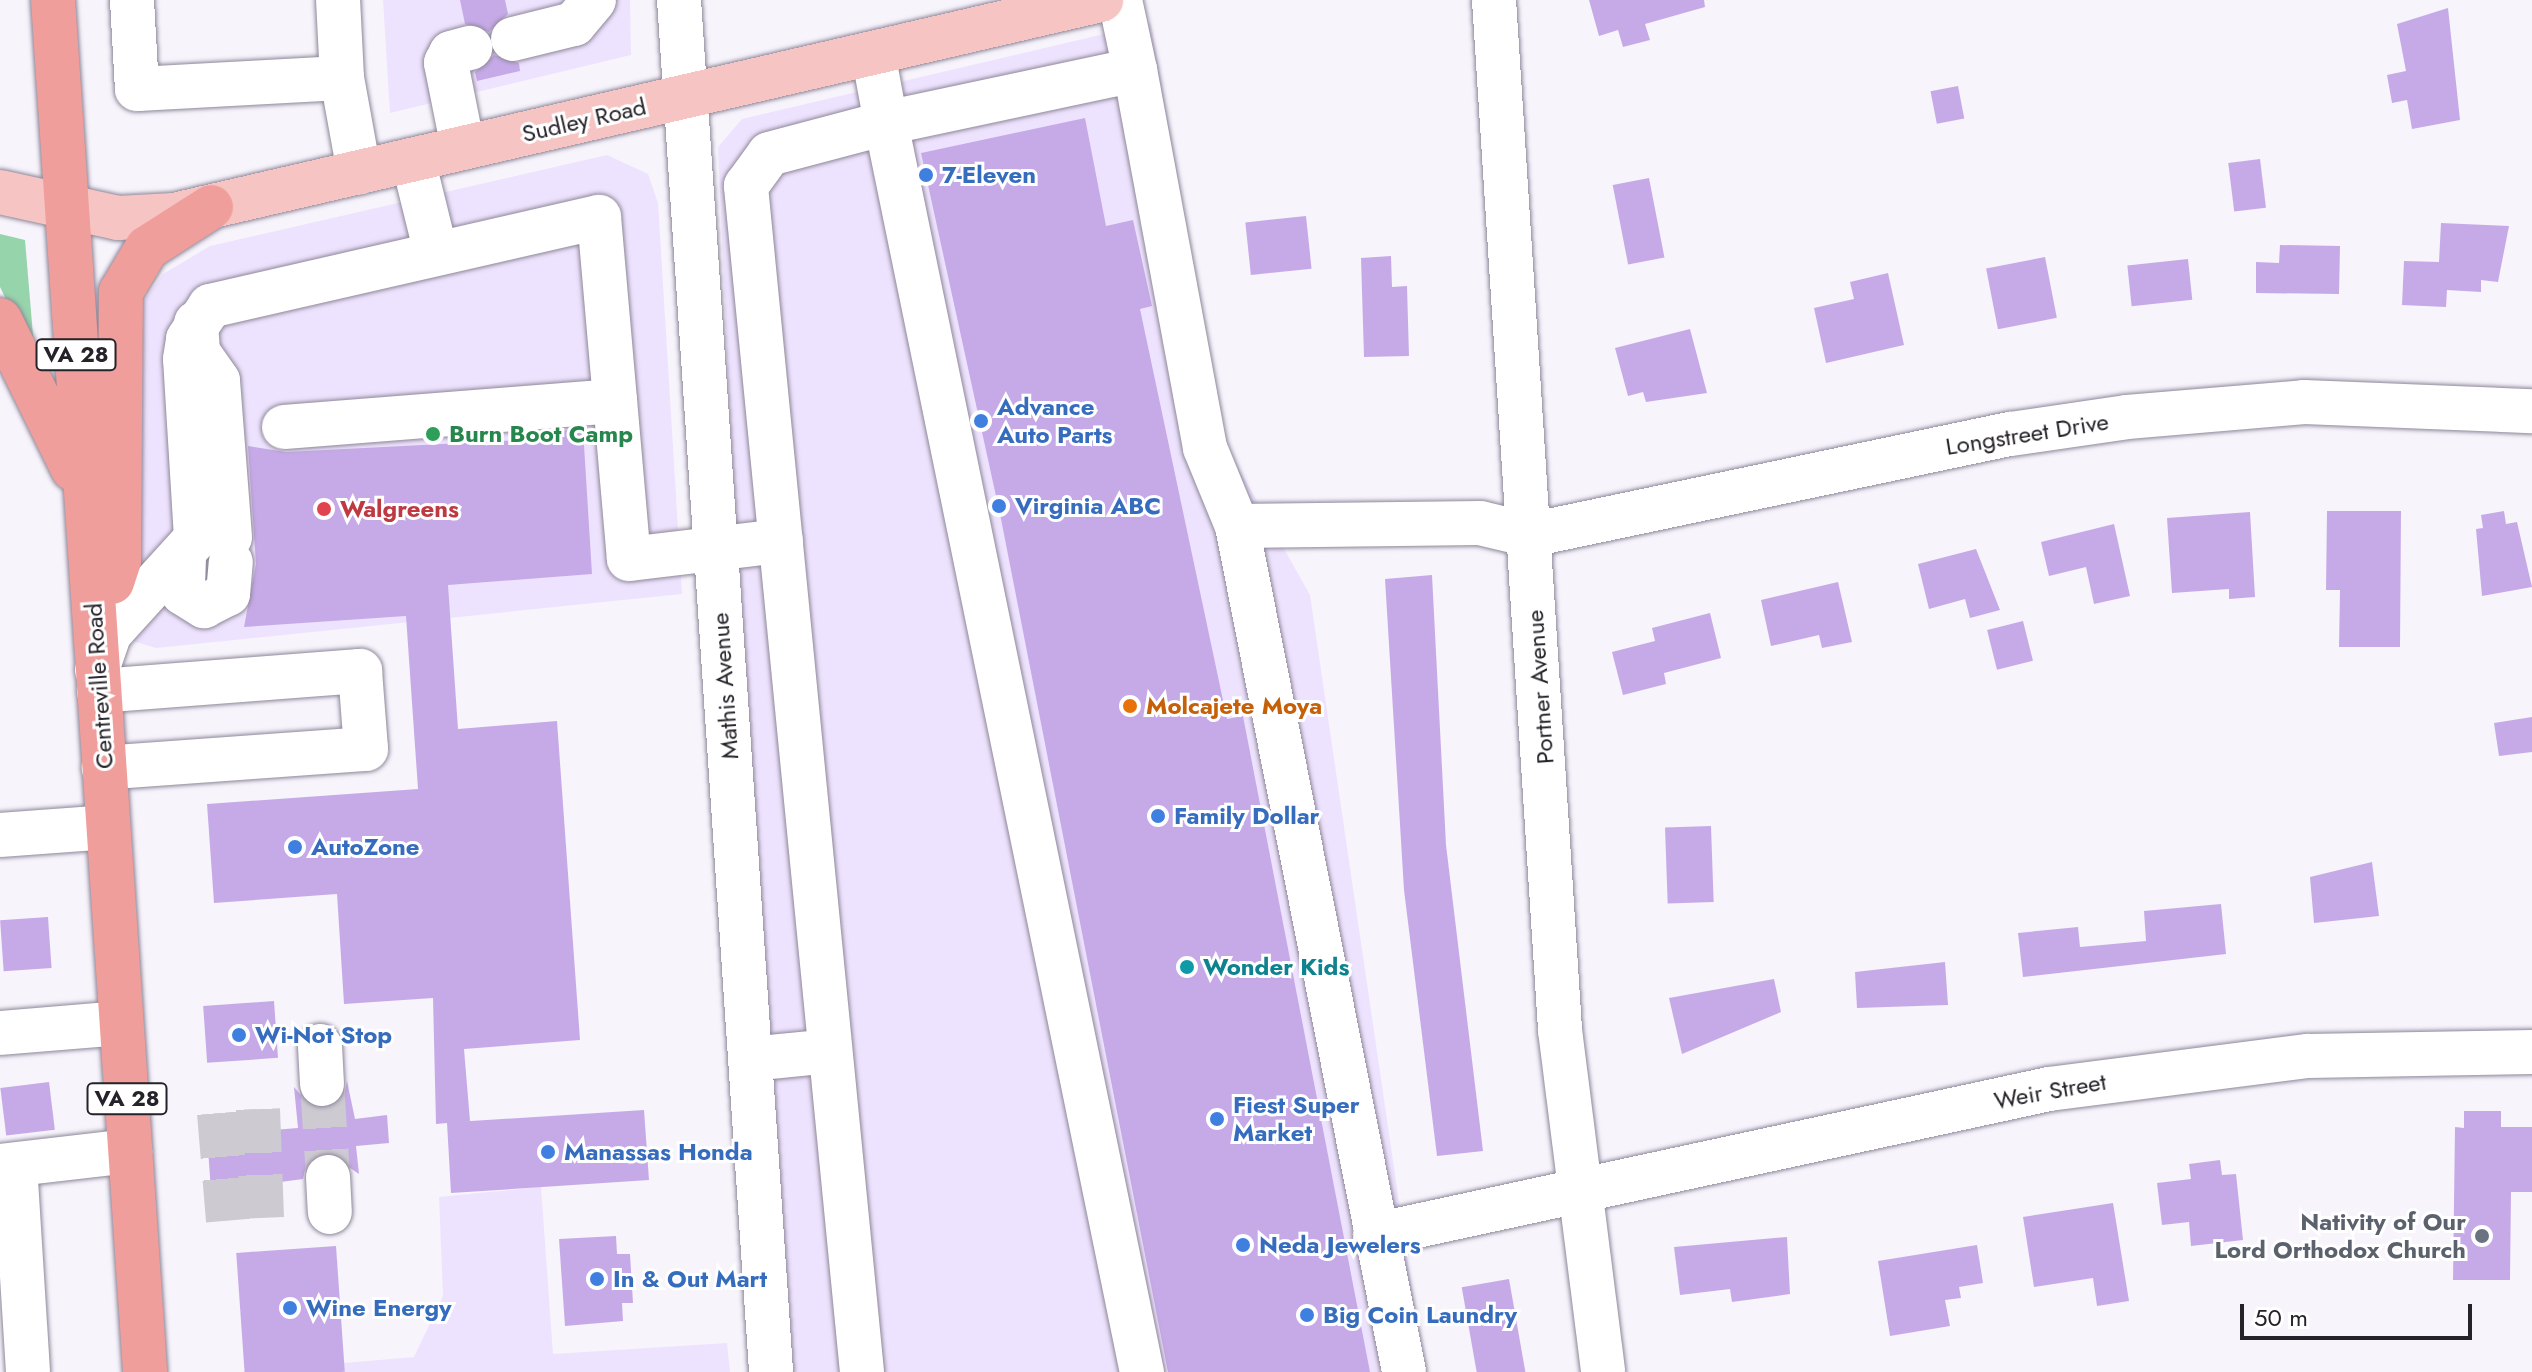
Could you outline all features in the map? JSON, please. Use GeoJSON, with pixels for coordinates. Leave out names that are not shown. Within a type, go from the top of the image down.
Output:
{"type":"FeatureCollection","features":[{"type":"Feature","properties":{"kind":"highway","name":"Centreville Road"},"geometry":{"type":"LineString","coordinates":[[53,0],[145,1372]]}},
{"type":"Feature","properties":{"kind":"highway"},"geometry":{"type":"LineString","coordinates":[[97,665],[119,560],[121,292],[147,248],[211,207]]}},
{"type":"Feature","properties":{"kind":"highway"},"geometry":{"type":"LineString","coordinates":[[0,320],[86,502]]}},
{"type":"Feature","properties":{"kind":"main road","name":"Sudley Road"},"geometry":{"type":"LineString","coordinates":[[0,192],[66,208],[139,218],[211,207],[1101,0]]}},
{"type":"Feature","properties":{"kind":"street"},"geometry":{"type":"LineString","coordinates":[[132,0],[137,89],[342,78]]}},
{"type":"Feature","properties":{"kind":"street"},"geometry":{"type":"LineString","coordinates":[[338,0],[342,78],[359,172]]}},
{"type":"Feature","properties":{"kind":"street"},"geometry":{"type":"LineString","coordinates":[[513,39],[574,24],[594,0]]}},
{"type":"Feature","properties":{"kind":"street","name":"Mathis Avenue"},"geometry":{"type":"LineString","coordinates":[[679,0],[771,1372]]}},
{"type":"Feature","properties":{"kind":"street"},"geometry":{"type":"LineString","coordinates":[[1120,0],[1205,448],[1237,526],[1404,1372]]}},
{"type":"Feature","properties":{"kind":"street","name":"Portner Avenue"},"geometry":{"type":"LineString","coordinates":[[1494,0],[1575,1189],[1603,1372]]}},
{"type":"Feature","properties":{"kind":"street"},"geometry":{"type":"LineString","coordinates":[[463,148],[446,63],[470,48]]}},
{"type":"Feature","properties":{"kind":"street"},"geometry":{"type":"LineString","coordinates":[[873,53],[1142,1372]]}},
{"type":"Feature","properties":{"kind":"street"},"geometry":{"type":"LineString","coordinates":[[862,1372],[746,186],[769,154],[886,123],[1135,70]]}},
{"type":"Feature","properties":{"kind":"street"},"geometry":{"type":"LineString","coordinates":[[413,160],[436,253]]}},
{"type":"Feature","properties":{"kind":"street"},"geometry":{"type":"LineString","coordinates":[[104,768],[366,749],[360,671],[97,665],[110,633],[210,546],[184,369],[196,323],[219,300],[599,217],[629,559],[781,541]]}},
{"type":"Feature","properties":{"kind":"street"},"geometry":{"type":"LineString","coordinates":[[284,427],[615,401]]}},
{"type":"Feature","properties":{"kind":"street","name":"Longstreet Drive"},"geometry":{"type":"LineString","coordinates":[[1530,535],[2011,434],[2127,417],[2304,402],[2532,411]]}},
{"type":"Feature","properties":{"kind":"street"},"geometry":{"type":"LineString","coordinates":[[1237,526],[1480,523],[1530,535]]}},
{"type":"Feature","properties":{"kind":"street"},"geometry":{"type":"LineString","coordinates":[[0,835],[108,827]]}},
{"type":"Feature","properties":{"kind":"street"},"geometry":{"type":"LineString","coordinates":[[0,1033],[121,1023]]}},
{"type":"Feature","properties":{"kind":"street"},"geometry":{"type":"LineString","coordinates":[[750,1059],[830,1051]]}},
{"type":"Feature","properties":{"kind":"street","name":"Weir Street"},"geometry":{"type":"LineString","coordinates":[[1375,1235],[1575,1189],[2176,1069],[2308,1056],[2532,1052]]}},
{"type":"Feature","properties":{"kind":"street"},"geometry":{"type":"LineString","coordinates":[[16,1345],[8,1166],[130,1151]]}},
{"type":"Feature","properties":{"kind":"shaded area"},"geometry":{"type":"Polygon","coordinates":[[[383,0],[630,0],[631,55],[390,113],[383,0]]]}},
{"type":"Feature","properties":{"kind":"shaded area"},"geometry":{"type":"Polygon","coordinates":[[[1151,23],[1225,444],[1310,595],[1424,1372],[793,1372],[744,742],[718,147],[742,119],[1151,23]]]}},
{"type":"Feature","properties":{"kind":"shaded area"},"geometry":{"type":"Polygon","coordinates":[[[607,155],[648,174],[658,203],[682,594],[156,648],[130,640],[136,312],[163,274],[210,246],[607,155]]]}},
{"type":"Feature","properties":{"kind":"shaded area"},"geometry":{"type":"Polygon","coordinates":[[[541,1187],[553,1354],[727,1343],[730,1372],[241,1372],[414,1357],[443,1296],[439,1197],[541,1187]]]}},
{"type":"Feature","properties":{"kind":"green space"},"geometry":{"type":"Polygon","coordinates":[[[0,234],[25,240],[35,359],[0,287],[0,234]]]}},
{"type":"Feature","properties":{"kind":"building"},"geometry":{"type":"Polygon","coordinates":[[[460,0],[505,0],[508,14],[489,32],[465,24],[460,0]]]}},
{"type":"Feature","properties":{"kind":"building"},"geometry":{"type":"Polygon","coordinates":[[[1589,0],[1704,0],[1705,7],[1645,24],[1650,40],[1623,47],[1618,30],[1599,36],[1589,0]]]}},
{"type":"Feature","properties":{"kind":"building"},"geometry":{"type":"Polygon","coordinates":[[[2448,8],[2460,120],[2412,129],[2407,100],[2392,103],[2387,75],[2406,71],[2397,24],[2448,8]]]}},
{"type":"Feature","properties":{"kind":"building"},"geometry":{"type":"Polygon","coordinates":[[[494,55],[519,63],[520,71],[477,81],[475,72],[494,55]]]}},
{"type":"Feature","properties":{"kind":"building"},"geometry":{"type":"Polygon","coordinates":[[[1958,86],[1964,118],[1937,124],[1931,91],[1958,86]]]}},
{"type":"Feature","properties":{"kind":"building"},"geometry":{"type":"Polygon","coordinates":[[[1085,118],[1106,226],[1133,220],[1152,306],[1140,309],[1227,719],[1243,716],[1370,1372],[1168,1372],[1001,519],[921,153],[1085,118]]]}},
{"type":"Feature","properties":{"kind":"building"},"geometry":{"type":"Polygon","coordinates":[[[2260,159],[2266,208],[2234,212],[2228,163],[2260,159]]]}},
{"type":"Feature","properties":{"kind":"building"},"geometry":{"type":"Polygon","coordinates":[[[1649,178],[1664,258],[1628,265],[1613,185],[1649,178]]]}},
{"type":"Feature","properties":{"kind":"building"},"geometry":{"type":"Polygon","coordinates":[[[1306,216],[1312,269],[1251,275],[1245,222],[1306,216]]]}},
{"type":"Feature","properties":{"kind":"building"},"geometry":{"type":"Polygon","coordinates":[[[2441,223],[2509,226],[2498,282],[2481,280],[2481,292],[2447,290],[2446,307],[2402,305],[2404,261],[2439,262],[2441,223]]]}},
{"type":"Feature","properties":{"kind":"building"},"geometry":{"type":"Polygon","coordinates":[[[2280,245],[2340,246],[2339,294],[2256,293],[2256,262],[2279,263],[2280,245]]]}},
{"type":"Feature","properties":{"kind":"building"},"geometry":{"type":"Polygon","coordinates":[[[1391,256],[1392,287],[1407,286],[1409,356],[1364,357],[1361,258],[1391,256]]]}},
{"type":"Feature","properties":{"kind":"building"},"geometry":{"type":"Polygon","coordinates":[[[2045,257],[2057,318],[1998,329],[1986,268],[2045,257]]]}},
{"type":"Feature","properties":{"kind":"building"},"geometry":{"type":"Polygon","coordinates":[[[2188,259],[2192,300],[2132,306],[2127,265],[2188,259]]]}},
{"type":"Feature","properties":{"kind":"building"},"geometry":{"type":"Polygon","coordinates":[[[1888,273],[1904,345],[1826,363],[1814,308],[1854,299],[1850,282],[1888,273]]]}},
{"type":"Feature","properties":{"kind":"building"},"geometry":{"type":"Polygon","coordinates":[[[1690,329],[1707,393],[1646,402],[1643,392],[1628,396],[1615,348],[1690,329]]]}},
{"type":"Feature","properties":{"kind":"building"},"geometry":{"type":"Polygon","coordinates":[[[583,429],[592,574],[448,585],[458,729],[557,721],[580,1040],[464,1049],[470,1121],[455,1122],[644,1110],[649,1180],[451,1193],[447,1123],[436,1124],[433,998],[344,1004],[337,894],[214,903],[207,804],[418,789],[406,616],[244,627],[256,564],[248,446],[286,452],[519,440],[519,434],[583,429]]]}},
{"type":"Feature","properties":{"kind":"building"},"geometry":{"type":"Polygon","coordinates":[[[2327,511],[2401,511],[2400,647],[2339,647],[2340,590],[2326,590],[2327,511]]]}},
{"type":"Feature","properties":{"kind":"building"},"geometry":{"type":"Polygon","coordinates":[[[2504,511],[2506,524],[2517,522],[2532,587],[2482,596],[2476,529],[2483,528],[2481,515],[2504,511]]]}},
{"type":"Feature","properties":{"kind":"building"},"geometry":{"type":"Polygon","coordinates":[[[2250,512],[2255,597],[2229,599],[2229,589],[2172,593],[2167,518],[2250,512]]]}},
{"type":"Feature","properties":{"kind":"building"},"geometry":{"type":"Polygon","coordinates":[[[2114,524],[2130,596],[2094,604],[2086,567],[2049,576],[2041,542],[2114,524]]]}},
{"type":"Feature","properties":{"kind":"building"},"geometry":{"type":"Polygon","coordinates":[[[1976,549],[2000,610],[1970,618],[1965,599],[1929,609],[1918,564],[1976,549]]]}},
{"type":"Feature","properties":{"kind":"building"},"geometry":{"type":"Polygon","coordinates":[[[1432,575],[1446,845],[1483,1151],[1437,1156],[1404,890],[1385,579],[1432,575]]]}},
{"type":"Feature","properties":{"kind":"building"},"geometry":{"type":"Polygon","coordinates":[[[1838,582],[1852,642],[1822,648],[1819,635],[1771,646],[1761,600],[1838,582]]]}},
{"type":"Feature","properties":{"kind":"building"},"geometry":{"type":"Polygon","coordinates":[[[1710,613],[1721,658],[1664,673],[1666,684],[1623,695],[1612,652],[1655,641],[1652,628],[1710,613]]]}},
{"type":"Feature","properties":{"kind":"building"},"geometry":{"type":"Polygon","coordinates":[[[2023,621],[2033,661],[1997,670],[1987,630],[2023,621]]]}},
{"type":"Feature","properties":{"kind":"building"},"geometry":{"type":"Polygon","coordinates":[[[2532,717],[2532,752],[2499,756],[2494,723],[2532,717]]]}},
{"type":"Feature","properties":{"kind":"building"},"geometry":{"type":"Polygon","coordinates":[[[1711,826],[1714,902],[1668,904],[1665,828],[1711,826]]]}},
{"type":"Feature","properties":{"kind":"building"},"geometry":{"type":"Polygon","coordinates":[[[2372,862],[2379,916],[2314,923],[2310,877],[2372,862]]]}},
{"type":"Feature","properties":{"kind":"building"},"geometry":{"type":"Polygon","coordinates":[[[2221,904],[2226,954],[2023,977],[2018,933],[2078,927],[2080,947],[2146,941],[2144,911],[2221,904]]]}},
{"type":"Feature","properties":{"kind":"building"},"geometry":{"type":"Polygon","coordinates":[[[48,917],[52,968],[4,971],[0,920],[48,917]]]}},
{"type":"Feature","properties":{"kind":"building"},"geometry":{"type":"Polygon","coordinates":[[[1945,962],[1948,1005],[1857,1008],[1855,972],[1945,962]]]}},
{"type":"Feature","properties":{"kind":"building"},"geometry":{"type":"Polygon","coordinates":[[[1774,979],[1781,1012],[1682,1054],[1669,998],[1774,979]]]}},
{"type":"Feature","properties":{"kind":"building","name":"Wi-Not Stop"},"geometry":{"type":"Polygon","coordinates":[[[274,1001],[278,1058],[207,1063],[203,1006],[274,1001]]]}},
{"type":"Feature","properties":{"kind":"building"},"geometry":{"type":"Polygon","coordinates":[[[347,1081],[355,1119],[387,1115],[389,1143],[356,1146],[359,1174],[326,1152],[306,1165],[303,1179],[211,1191],[207,1135],[298,1128],[294,1087],[310,1106],[324,1109],[344,1096],[347,1081]]]}},
{"type":"Feature","properties":{"kind":"building"},"geometry":{"type":"Polygon","coordinates":[[[49,1082],[55,1130],[6,1136],[0,1088],[49,1082]]]}},
{"type":"Feature","properties":{"kind":"building","name":"Nativity of Our Lord Orthodox Church"},"geometry":{"type":"Polygon","coordinates":[[[2464,1111],[2501,1111],[2501,1127],[2532,1127],[2532,1192],[2511,1192],[2510,1280],[2453,1280],[2455,1127],[2464,1128],[2464,1111]]]}},
{"type":"Feature","properties":{"kind":"building"},"geometry":{"type":"Polygon","coordinates":[[[2220,1160],[2222,1175],[2236,1174],[2243,1240],[2191,1246],[2189,1222],[2162,1225],[2157,1183],[2191,1179],[2189,1164],[2220,1160]]]}},
{"type":"Feature","properties":{"kind":"building"},"geometry":{"type":"Polygon","coordinates":[[[2113,1203],[2129,1301],[2097,1306],[2093,1278],[2034,1287],[2023,1217],[2113,1203]]]}},
{"type":"Feature","properties":{"kind":"building","name":"In & Out Mart"},"geometry":{"type":"Polygon","coordinates":[[[616,1236],[617,1254],[630,1254],[633,1303],[622,1303],[623,1321],[565,1326],[559,1239],[616,1236]]]}},
{"type":"Feature","properties":{"kind":"building"},"geometry":{"type":"Polygon","coordinates":[[[1787,1237],[1790,1294],[1732,1302],[1730,1289],[1680,1295],[1674,1247],[1787,1237]]]}},
{"type":"Feature","properties":{"kind":"building"},"geometry":{"type":"Polygon","coordinates":[[[1977,1245],[1983,1283],[1959,1287],[1961,1298],[1945,1300],[1950,1326],[1890,1336],[1878,1261],[1977,1245]]]}},
{"type":"Feature","properties":{"kind":"building","name":"Wine Energy"},"geometry":{"type":"Polygon","coordinates":[[[336,1246],[345,1372],[245,1372],[236,1253],[336,1246]]]}},
{"type":"Feature","properties":{"kind":"building"},"geometry":{"type":"Polygon","coordinates":[[[1509,1279],[1525,1372],[1477,1372],[1462,1287],[1509,1279]]]}},
{"type":"Feature","properties":{"kind":"tunnel"},"geometry":{"type":"LineString","coordinates":[[322,1084],[328,1177]]}},
{"type":"Feature","properties":{"kind":"tunnel"},"geometry":{"type":"LineString","coordinates":[[258,1109],[262,1218]]}},
{"type":"Feature","properties":{"kind":"tunnel"},"geometry":{"type":"LineString","coordinates":[[219,1113],[228,1221]]}},
{"type":"Feature","properties":{"kind":"place","name":"7-Eleven"},"geometry":{"type":"Point","coordinates":[926,175]}},
{"type":"Feature","properties":{"kind":"place","name":"Advance Auto Parts"},"geometry":{"type":"Point","coordinates":[981,421]}},
{"type":"Feature","properties":{"kind":"place","name":"Burn Boot Camp"},"geometry":{"type":"Point","coordinates":[433,434]}},
{"type":"Feature","properties":{"kind":"place","name":"Virginia ABC"},"geometry":{"type":"Point","coordinates":[999,506]}},
{"type":"Feature","properties":{"kind":"place","name":"Walgreens"},"geometry":{"type":"Point","coordinates":[324,509]}},
{"type":"Feature","properties":{"kind":"place","name":"Molcajete Moya"},"geometry":{"type":"Point","coordinates":[1130,706]}},
{"type":"Feature","properties":{"kind":"place","name":"Family Dollar"},"geometry":{"type":"Point","coordinates":[1158,816]}},
{"type":"Feature","properties":{"kind":"place","name":"AutoZone"},"geometry":{"type":"Point","coordinates":[295,847]}},
{"type":"Feature","properties":{"kind":"place","name":"Wonder Kids"},"geometry":{"type":"Point","coordinates":[1187,967]}},
{"type":"Feature","properties":{"kind":"place","name":"Wi-Not Stop"},"geometry":{"type":"Point","coordinates":[239,1035]}},
{"type":"Feature","properties":{"kind":"place","name":"Fiest Super Market"},"geometry":{"type":"Point","coordinates":[1217,1119]}},
{"type":"Feature","properties":{"kind":"place","name":"Manassas Honda"},"geometry":{"type":"Point","coordinates":[548,1152]}},
{"type":"Feature","properties":{"kind":"place","name":"Nativity of Our Lord Orthodox Church"},"geometry":{"type":"Point","coordinates":[2482,1236]}},
{"type":"Feature","properties":{"kind":"place","name":"Neda Jewelers"},"geometry":{"type":"Point","coordinates":[1243,1245]}},
{"type":"Feature","properties":{"kind":"place","name":"In & Out Mart"},"geometry":{"type":"Point","coordinates":[597,1279]}},
{"type":"Feature","properties":{"kind":"place","name":"Wine Energy"},"geometry":{"type":"Point","coordinates":[290,1308]}},
{"type":"Feature","properties":{"kind":"place","name":"Big Coin Laundry"},"geometry":{"type":"Point","coordinates":[1307,1315]}}]}
